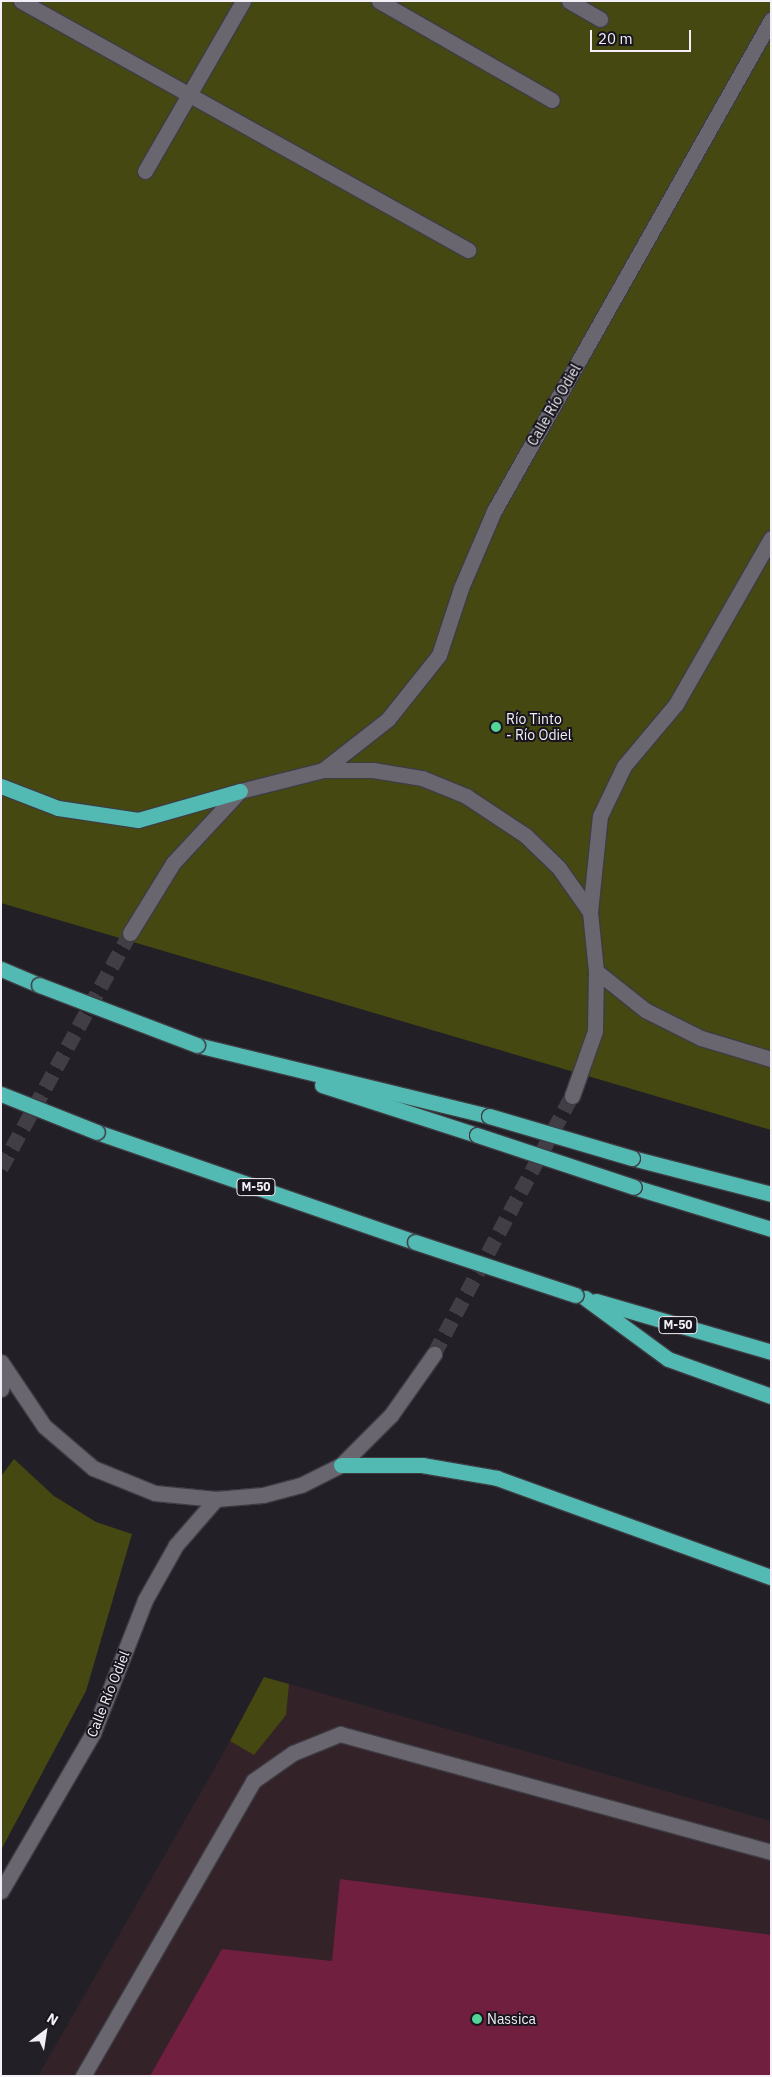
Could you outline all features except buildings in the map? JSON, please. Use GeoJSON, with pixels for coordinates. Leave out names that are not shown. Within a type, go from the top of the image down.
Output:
{"type":"FeatureCollection","features":[{"type":"Feature","properties":{"kind":"highway"},"geometry":{"type":"LineString","coordinates":[[1,786],[58,808],[138,820],[240,791]]}},
{"type":"Feature","properties":{"kind":"highway"},"geometry":{"type":"LineString","coordinates":[[1,969],[197,1045],[771,1230]]}},
{"type":"Feature","properties":{"kind":"highway"},"geometry":{"type":"LineString","coordinates":[[197,1045],[489,1116],[632,1158],[771,1194]]}},
{"type":"Feature","properties":{"kind":"highway","name":"M-50"},"geometry":{"type":"LineString","coordinates":[[1,1094],[97,1132],[580,1297],[771,1352]]}},
{"type":"Feature","properties":{"kind":"highway"},"geometry":{"type":"LineString","coordinates":[[580,1297],[668,1359],[771,1396]]}},
{"type":"Feature","properties":{"kind":"highway"},"geometry":{"type":"LineString","coordinates":[[341,1464],[422,1465],[497,1478],[716,1560],[771,1583]]}},
{"type":"Feature","properties":{"kind":"highway"},"geometry":{"type":"LineString","coordinates":[[716,1560],[771,1577]]}},
{"type":"Feature","properties":{"kind":"street"},"geometry":{"type":"LineString","coordinates":[[21,1],[468,250]]}},
{"type":"Feature","properties":{"kind":"street"},"geometry":{"type":"LineString","coordinates":[[145,171],[243,1]]}},
{"type":"Feature","properties":{"kind":"street"},"geometry":{"type":"LineString","coordinates":[[379,1],[552,100]]}},
{"type":"Feature","properties":{"kind":"street"},"geometry":{"type":"LineString","coordinates":[[569,1],[600,19]]}},
{"type":"Feature","properties":{"kind":"street","name":"Calle Río Odiel"},"geometry":{"type":"LineString","coordinates":[[323,770],[388,719],[439,655],[461,588],[494,511],[771,20]]}},
{"type":"Feature","properties":{"kind":"street"},"geometry":{"type":"LineString","coordinates":[[572,1096],[595,1031],[596,971],[590,912],[600,816],[624,766],[676,704],[771,538]]}},
{"type":"Feature","properties":{"kind":"street"},"geometry":{"type":"LineString","coordinates":[[130,933],[173,863],[240,791],[323,770],[373,770],[422,778],[466,796],[525,835],[559,868],[590,912]]}},
{"type":"Feature","properties":{"kind":"street"},"geometry":{"type":"LineString","coordinates":[[596,971],[645,1010],[693,1034],[771,1059]]}},
{"type":"Feature","properties":{"kind":"street"},"geometry":{"type":"LineString","coordinates":[[3,1366],[44,1426],[92,1468],[155,1493],[216,1499],[263,1495],[301,1485],[341,1464],[390,1415],[434,1354]]}},
{"type":"Feature","properties":{"kind":"street"},"geometry":{"type":"LineString","coordinates":[[1,1389],[3,1366]]}},
{"type":"Feature","properties":{"kind":"street","name":"Calle Río Odiel"},"geometry":{"type":"LineString","coordinates":[[1,1891],[93,1733],[145,1600],[176,1545],[216,1499]]}},
{"type":"Feature","properties":{"kind":"street"},"geometry":{"type":"LineString","coordinates":[[83,2076],[253,1781],[293,1752],[340,1734],[771,1852]]}},
{"type":"Feature","properties":{"kind":"shaded area"},"geometry":{"type":"Polygon","coordinates":[[[1,1],[771,1],[771,1130],[1,903],[1,1]]]}},
{"type":"Feature","properties":{"kind":"shaded area"},"geometry":{"type":"Polygon","coordinates":[[[14,1459],[54,1496],[96,1522],[132,1534],[86,1691],[1,1850],[1,1476],[14,1459]]]}},
{"type":"Feature","properties":{"kind":"shaded area"},"geometry":{"type":"Polygon","coordinates":[[[264,1677],[771,1821],[771,2076],[38,2076],[220,1759],[264,1677]]]}},
{"type":"Feature","properties":{"kind":"shaded area"},"geometry":{"type":"Polygon","coordinates":[[[264,1677],[289,1684],[286,1715],[254,1755],[230,1741],[264,1677]]]}},
{"type":"Feature","properties":{"kind":"tunnel"},"geometry":{"type":"LineString","coordinates":[[1,1168],[130,933]]}},
{"type":"Feature","properties":{"kind":"tunnel"},"geometry":{"type":"LineString","coordinates":[[434,1354],[572,1096]]}},
{"type":"Feature","properties":{"kind":"place","name":"Río Tinto - Río Odiel"},"geometry":{"type":"Point","coordinates":[496,727]}},
{"type":"Feature","properties":{"kind":"place","name":"Nassica"},"geometry":{"type":"Point","coordinates":[477,2019]}}]}
